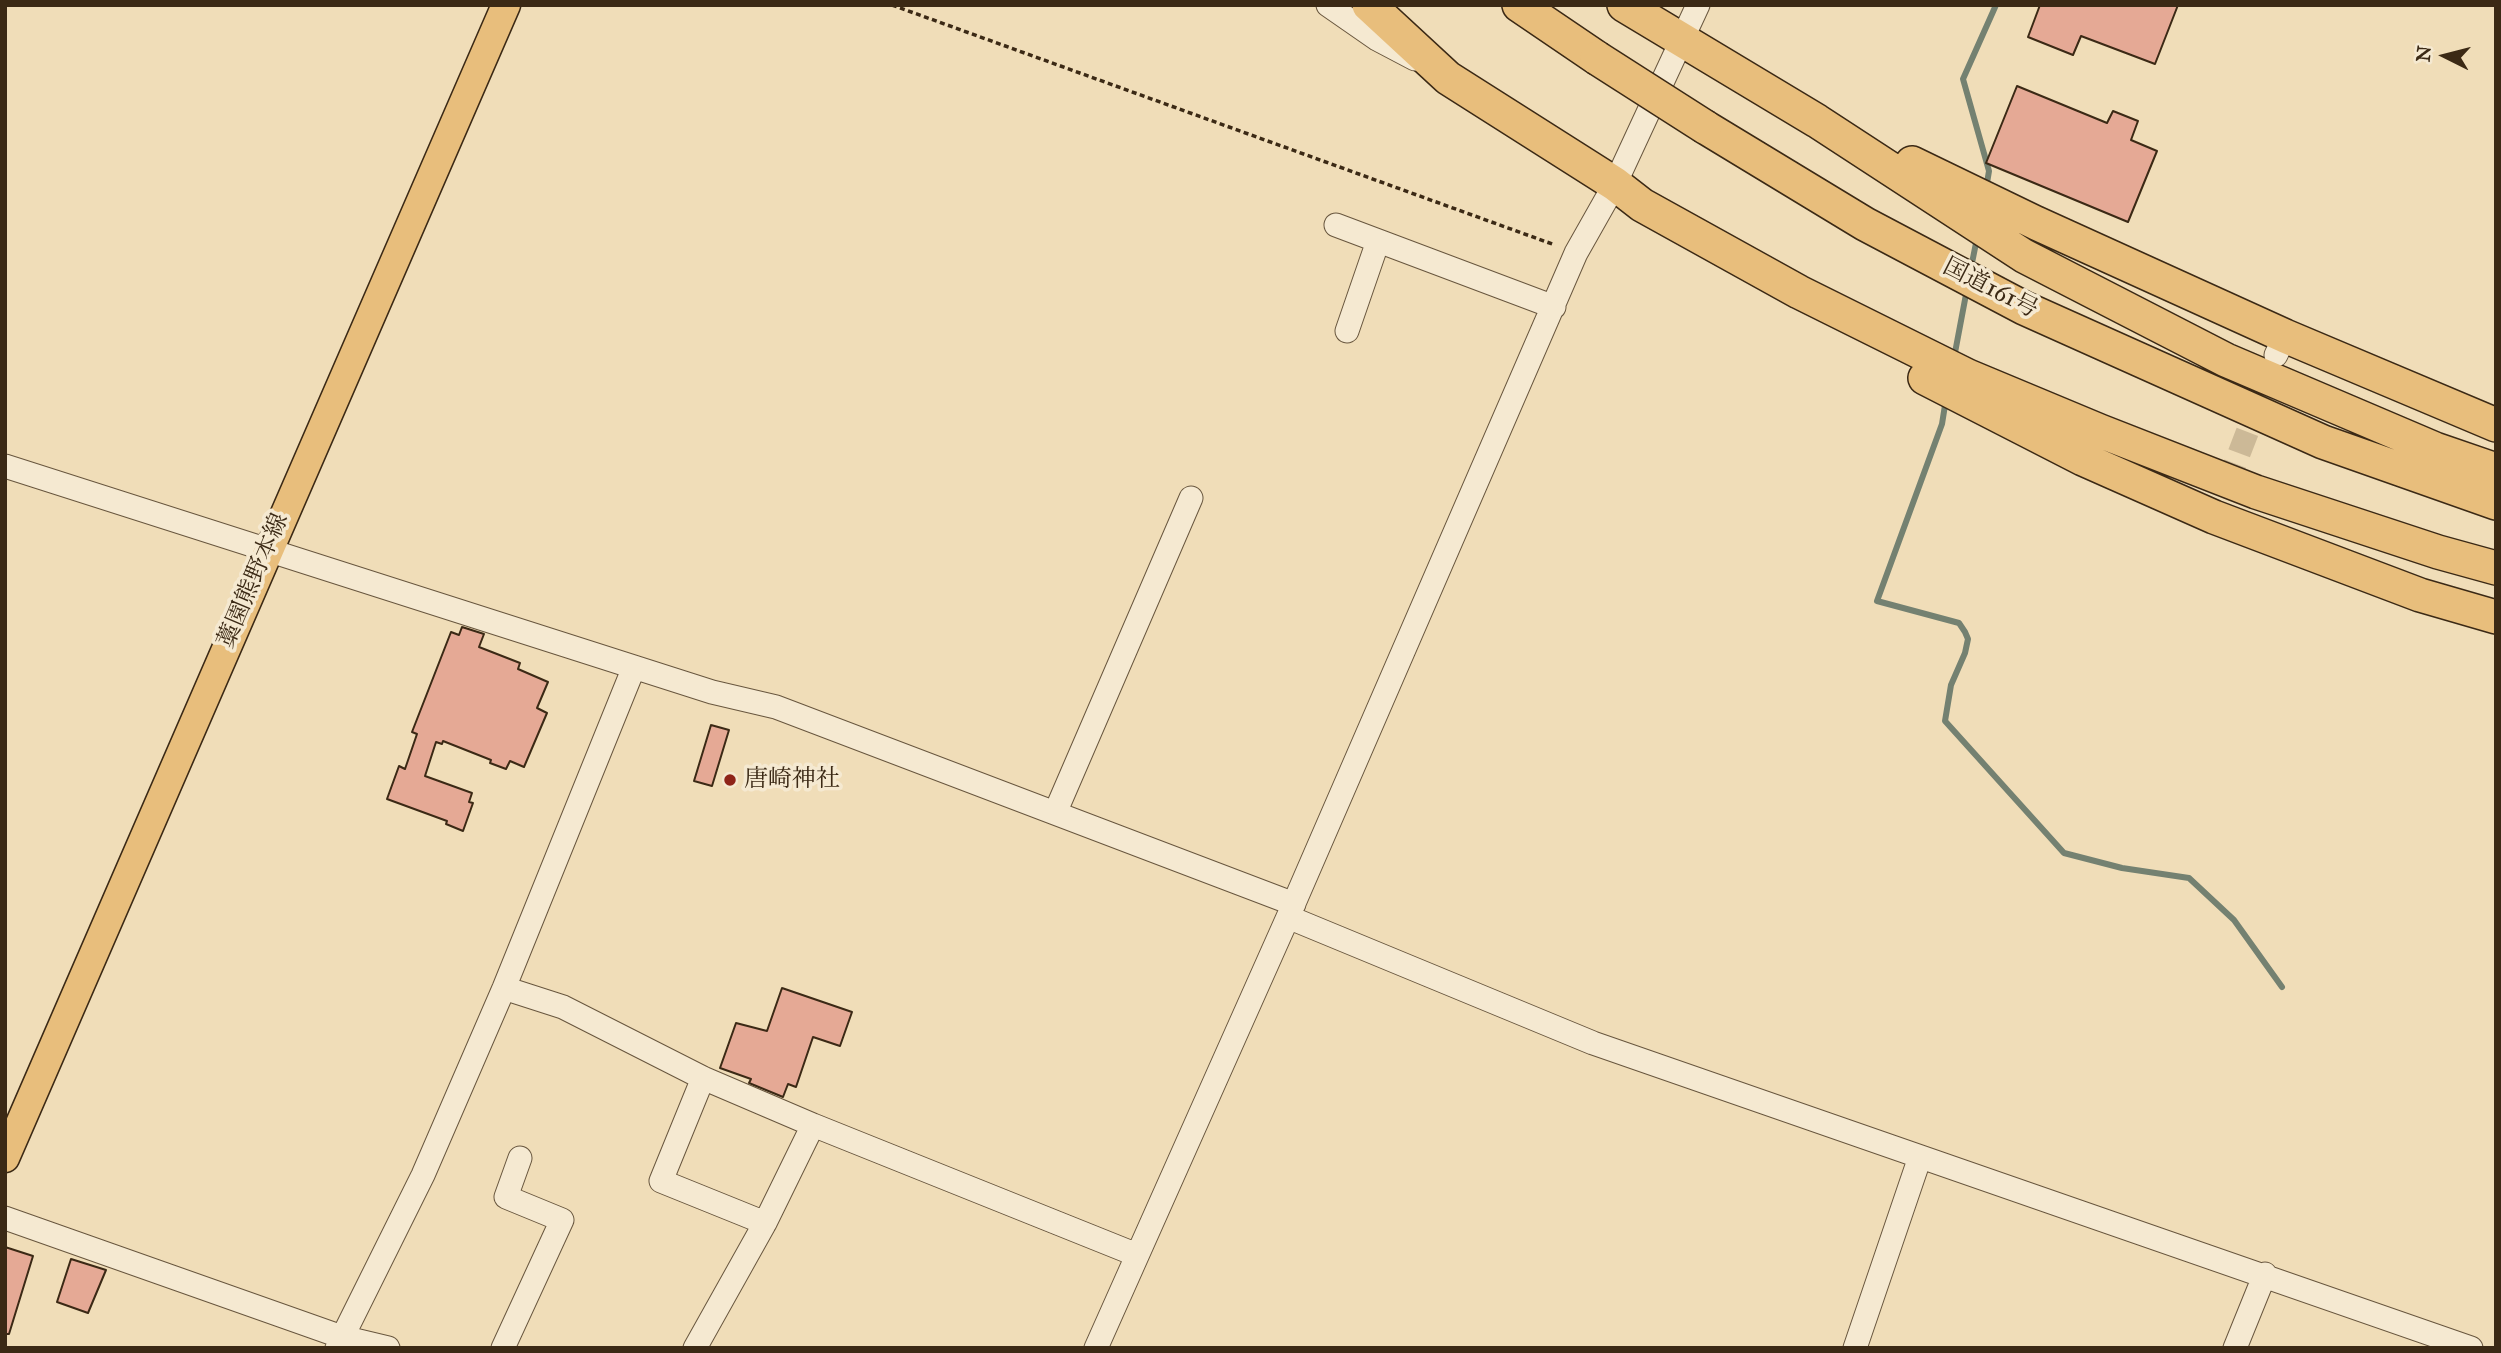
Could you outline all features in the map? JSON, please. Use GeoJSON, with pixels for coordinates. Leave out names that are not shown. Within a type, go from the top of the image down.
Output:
{"type":"FeatureCollection","features":[{"type":"Feature","properties":{"kind":"highway"},"geometry":{"type":"LineString","coordinates":[[1369,5],[1448,78],[1615,184],[1642,205],[1799,292],[1807,319],[1953,381],[2256,492],[2438,552],[2496,568]]}},
{"type":"Feature","properties":{"kind":"highway","name":"国道161号"},"geometry":{"type":"LineString","coordinates":[[1519,5],[1705,127],[1865,224],[1985,288],[2167,374],[2311,437],[2496,503]]}},
{"type":"Feature","properties":{"kind":"highway"},"geometry":{"type":"LineString","coordinates":[[1624,5],[1817,121],[1982,212],[2281,345],[2496,425]]}},
{"type":"Feature","properties":{"kind":"highway"},"geometry":{"type":"LineString","coordinates":[[1982,212],[2024,256],[2226,360],[2435,449],[2496,470]]}},
{"type":"Feature","properties":{"kind":"highway"},"geometry":{"type":"LineString","coordinates":[[1953,381],[2083,459],[2214,517],[2420,595],[2496,617]]}},
{"type":"Feature","properties":{"kind":"main road","name":"藁園熊野本線"},"geometry":{"type":"LineString","coordinates":[[5,1158],[506,5]]}},
{"type":"Feature","properties":{"kind":"street"},"geometry":{"type":"LineString","coordinates":[[1328,5],[1377,39],[1448,78]]}},
{"type":"Feature","properties":{"kind":"street"},"geometry":{"type":"LineString","coordinates":[[1096,1348],[1291,911],[1555,307],[1576,253],[1615,184],[1684,41],[1698,5]]}},
{"type":"Feature","properties":{"kind":"street"},"geometry":{"type":"LineString","coordinates":[[1336,225],[1555,307]]}},
{"type":"Feature","properties":{"kind":"street"},"geometry":{"type":"LineString","coordinates":[[1348,331],[1378,241]]}},
{"type":"Feature","properties":{"kind":"street"},"geometry":{"type":"LineString","coordinates":[[5,466],[712,692],[776,707],[1055,813],[1291,911],[1593,1043],[2471,1348]]}},
{"type":"Feature","properties":{"kind":"street"},"geometry":{"type":"LineString","coordinates":[[2214,517],[2227,485]]}},
{"type":"Feature","properties":{"kind":"street"},"geometry":{"type":"LineString","coordinates":[[1055,813],[1191,498]]}},
{"type":"Feature","properties":{"kind":"street"},"geometry":{"type":"LineString","coordinates":[[339,1342],[423,1175],[504,988],[634,667]]}},
{"type":"Feature","properties":{"kind":"street"},"geometry":{"type":"LineString","coordinates":[[504,988],[563,1007],[703,1078],[813,1125],[1137,1255]]}},
{"type":"Feature","properties":{"kind":"street"},"geometry":{"type":"LineString","coordinates":[[703,1078],[661,1181],[765,1223]]}},
{"type":"Feature","properties":{"kind":"street"},"geometry":{"type":"LineString","coordinates":[[695,1348],[765,1223],[813,1125]]}},
{"type":"Feature","properties":{"kind":"street"},"geometry":{"type":"LineString","coordinates":[[1855,1348],[1920,1157]]}},
{"type":"Feature","properties":{"kind":"street"},"geometry":{"type":"LineString","coordinates":[[502,1348],[562,1220],[506,1197],[520,1158]]}},
{"type":"Feature","properties":{"kind":"street"},"geometry":{"type":"LineString","coordinates":[[5,1218],[339,1342],[388,1348]]}},
{"type":"Feature","properties":{"kind":"street"},"geometry":{"type":"LineString","coordinates":[[2235,1348],[2264,1274]]}},
{"type":"Feature","properties":{"kind":"path"},"geometry":{"type":"LineString","coordinates":[[892,5],[1576,253]]}},
{"type":"Feature","properties":{"kind":"building"},"geometry":{"type":"Polygon","coordinates":[[[2040,5],[2178,5],[2155,64],[2081,36],[2073,55],[2028,37],[2040,5]]]}},
{"type":"Feature","properties":{"kind":"building"},"geometry":{"type":"Polygon","coordinates":[[[2017,86],[2107,123],[2113,111],[2138,121],[2131,140],[2157,151],[2128,222],[1986,163],[2017,86]]]}},
{"type":"Feature","properties":{"kind":"building"},"geometry":{"type":"Polygon","coordinates":[[[462,627],[484,634],[479,647],[520,663],[518,669],[548,682],[537,708],[547,713],[524,767],[510,761],[506,769],[490,763],[491,760],[443,741],[442,744],[436,742],[425,776],[472,793],[469,802],[473,803],[463,831],[446,824],[447,821],[387,799],[399,766],[405,769],[417,734],[412,732],[451,632],[459,635],[462,627]]]}},
{"type":"Feature","properties":{"kind":"building"},"geometry":{"type":"Polygon","coordinates":[[[711,725],[729,730],[712,786],[694,781],[711,725]]]}},
{"type":"Feature","properties":{"kind":"building"},"geometry":{"type":"Polygon","coordinates":[[[782,988],[852,1012],[840,1046],[813,1037],[796,1087],[788,1084],[783,1097],[749,1083],[751,1079],[720,1068],[736,1023],[767,1031],[782,988]]]}},
{"type":"Feature","properties":{"kind":"building"},"geometry":{"type":"Polygon","coordinates":[[[5,1247],[33,1256],[9,1334],[5,1334],[5,1247]]]}},
{"type":"Feature","properties":{"kind":"building"},"geometry":{"type":"Polygon","coordinates":[[[71,1259],[106,1270],[88,1313],[57,1302],[71,1259]]]}},
{"type":"Feature","properties":{"kind":"waterway"},"geometry":{"type":"LineString","coordinates":[[1986,189],[1989,171],[1963,79],[1996,5]]}},
{"type":"Feature","properties":{"kind":"waterway"},"geometry":{"type":"LineString","coordinates":[[1971,268],[1977,238]]}},
{"type":"Feature","properties":{"kind":"waterway"},"geometry":{"type":"LineString","coordinates":[[1954,358],[1967,289]]}},
{"type":"Feature","properties":{"kind":"waterway"},"geometry":{"type":"LineString","coordinates":[[1946,399],[1942,424],[1877,601],[1959,623],[1965,632],[1968,639],[1965,653],[1951,685],[1945,721],[2064,853],[2122,868],[2189,878],[2234,920],[2282,987]]}},
{"type":"Feature","properties":{"kind":"tunnel"},"geometry":{"type":"LineString","coordinates":[[2227,485],[2273,365]]}},
{"type":"Feature","properties":{"kind":"place","name":"唐崎神社"},"geometry":{"type":"Point","coordinates":[730,780]}}]}
